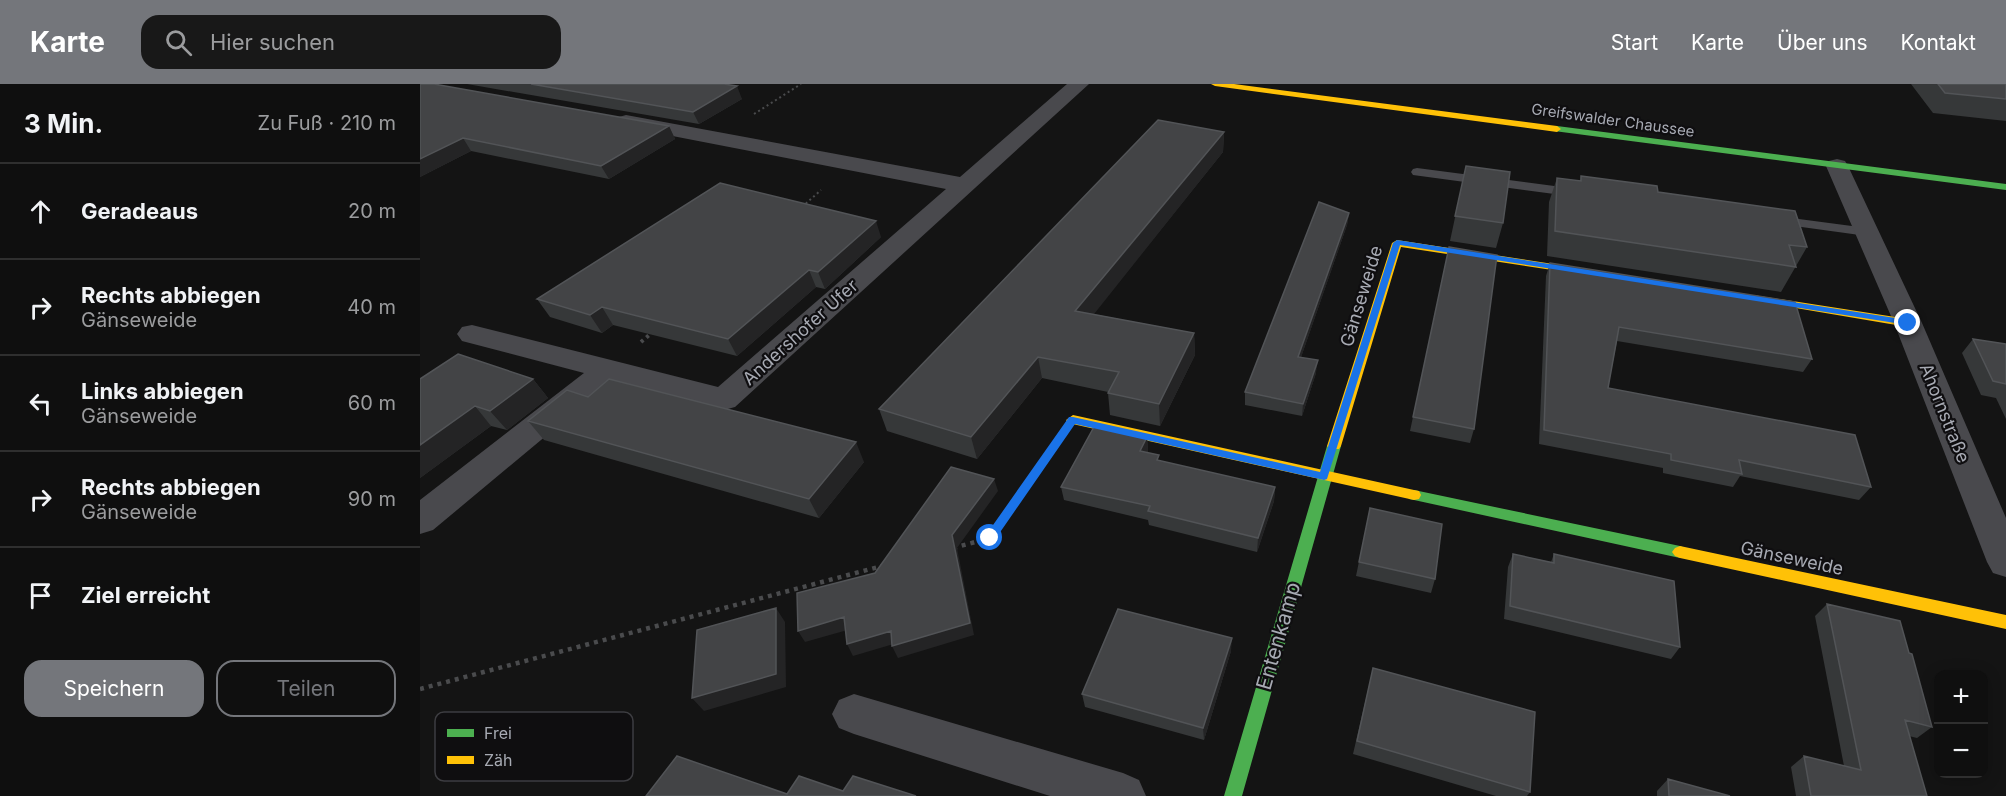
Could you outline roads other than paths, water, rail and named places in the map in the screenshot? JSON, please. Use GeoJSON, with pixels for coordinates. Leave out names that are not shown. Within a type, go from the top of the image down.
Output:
{"type":"FeatureCollection","features":[{"type":"Feature","properties":{"kind":"street","name":"Andershofer Ufer"},"geometry":{"type":"LineString","coordinates":[[472,334],[724,399],[1079,84]]}},
{"type":"Feature","properties":{"kind":"street","name":"Greifswalder Chaussee"},"geometry":{"type":"LineString","coordinates":[[1215,84],[1279,88],[1837,166],[2006,187]]}},
{"type":"Feature","properties":{"kind":"street"},"geometry":{"type":"LineString","coordinates":[[603,117],[964,185]]}},
{"type":"Feature","properties":{"kind":"street","name":"Ahornstraße"},"geometry":{"type":"LineString","coordinates":[[1837,166],[1908,323],[2006,562]]}},
{"type":"Feature","properties":{"kind":"street","name":"Gänseweide"},"geometry":{"type":"LineString","coordinates":[[1324,476],[1397,243],[1606,275]]}},
{"type":"Feature","properties":{"kind":"street"},"geometry":{"type":"LineString","coordinates":[[1734,295],[1908,323]]}},
{"type":"Feature","properties":{"kind":"street"},"geometry":{"type":"LineString","coordinates":[[420,520],[608,369]]}},
{"type":"Feature","properties":{"kind":"street","name":"Gänseweide"},"geometry":{"type":"LineString","coordinates":[[1073,420],[2006,622]]}},
{"type":"Feature","properties":{"kind":"street","name":"Entenkamp"},"geometry":{"type":"LineString","coordinates":[[1233,796],[1324,476]]}},
{"type":"Feature","properties":{"kind":"street"},"geometry":{"type":"LineString","coordinates":[[854,714],[1123,796]]}},
{"type":"Feature","properties":{"kind":"lane"},"geometry":{"type":"LineString","coordinates":[[1418,172],[1595,195]]}},
{"type":"Feature","properties":{"kind":"lane"},"geometry":{"type":"LineString","coordinates":[[1761,218],[1867,232]]}}]}
